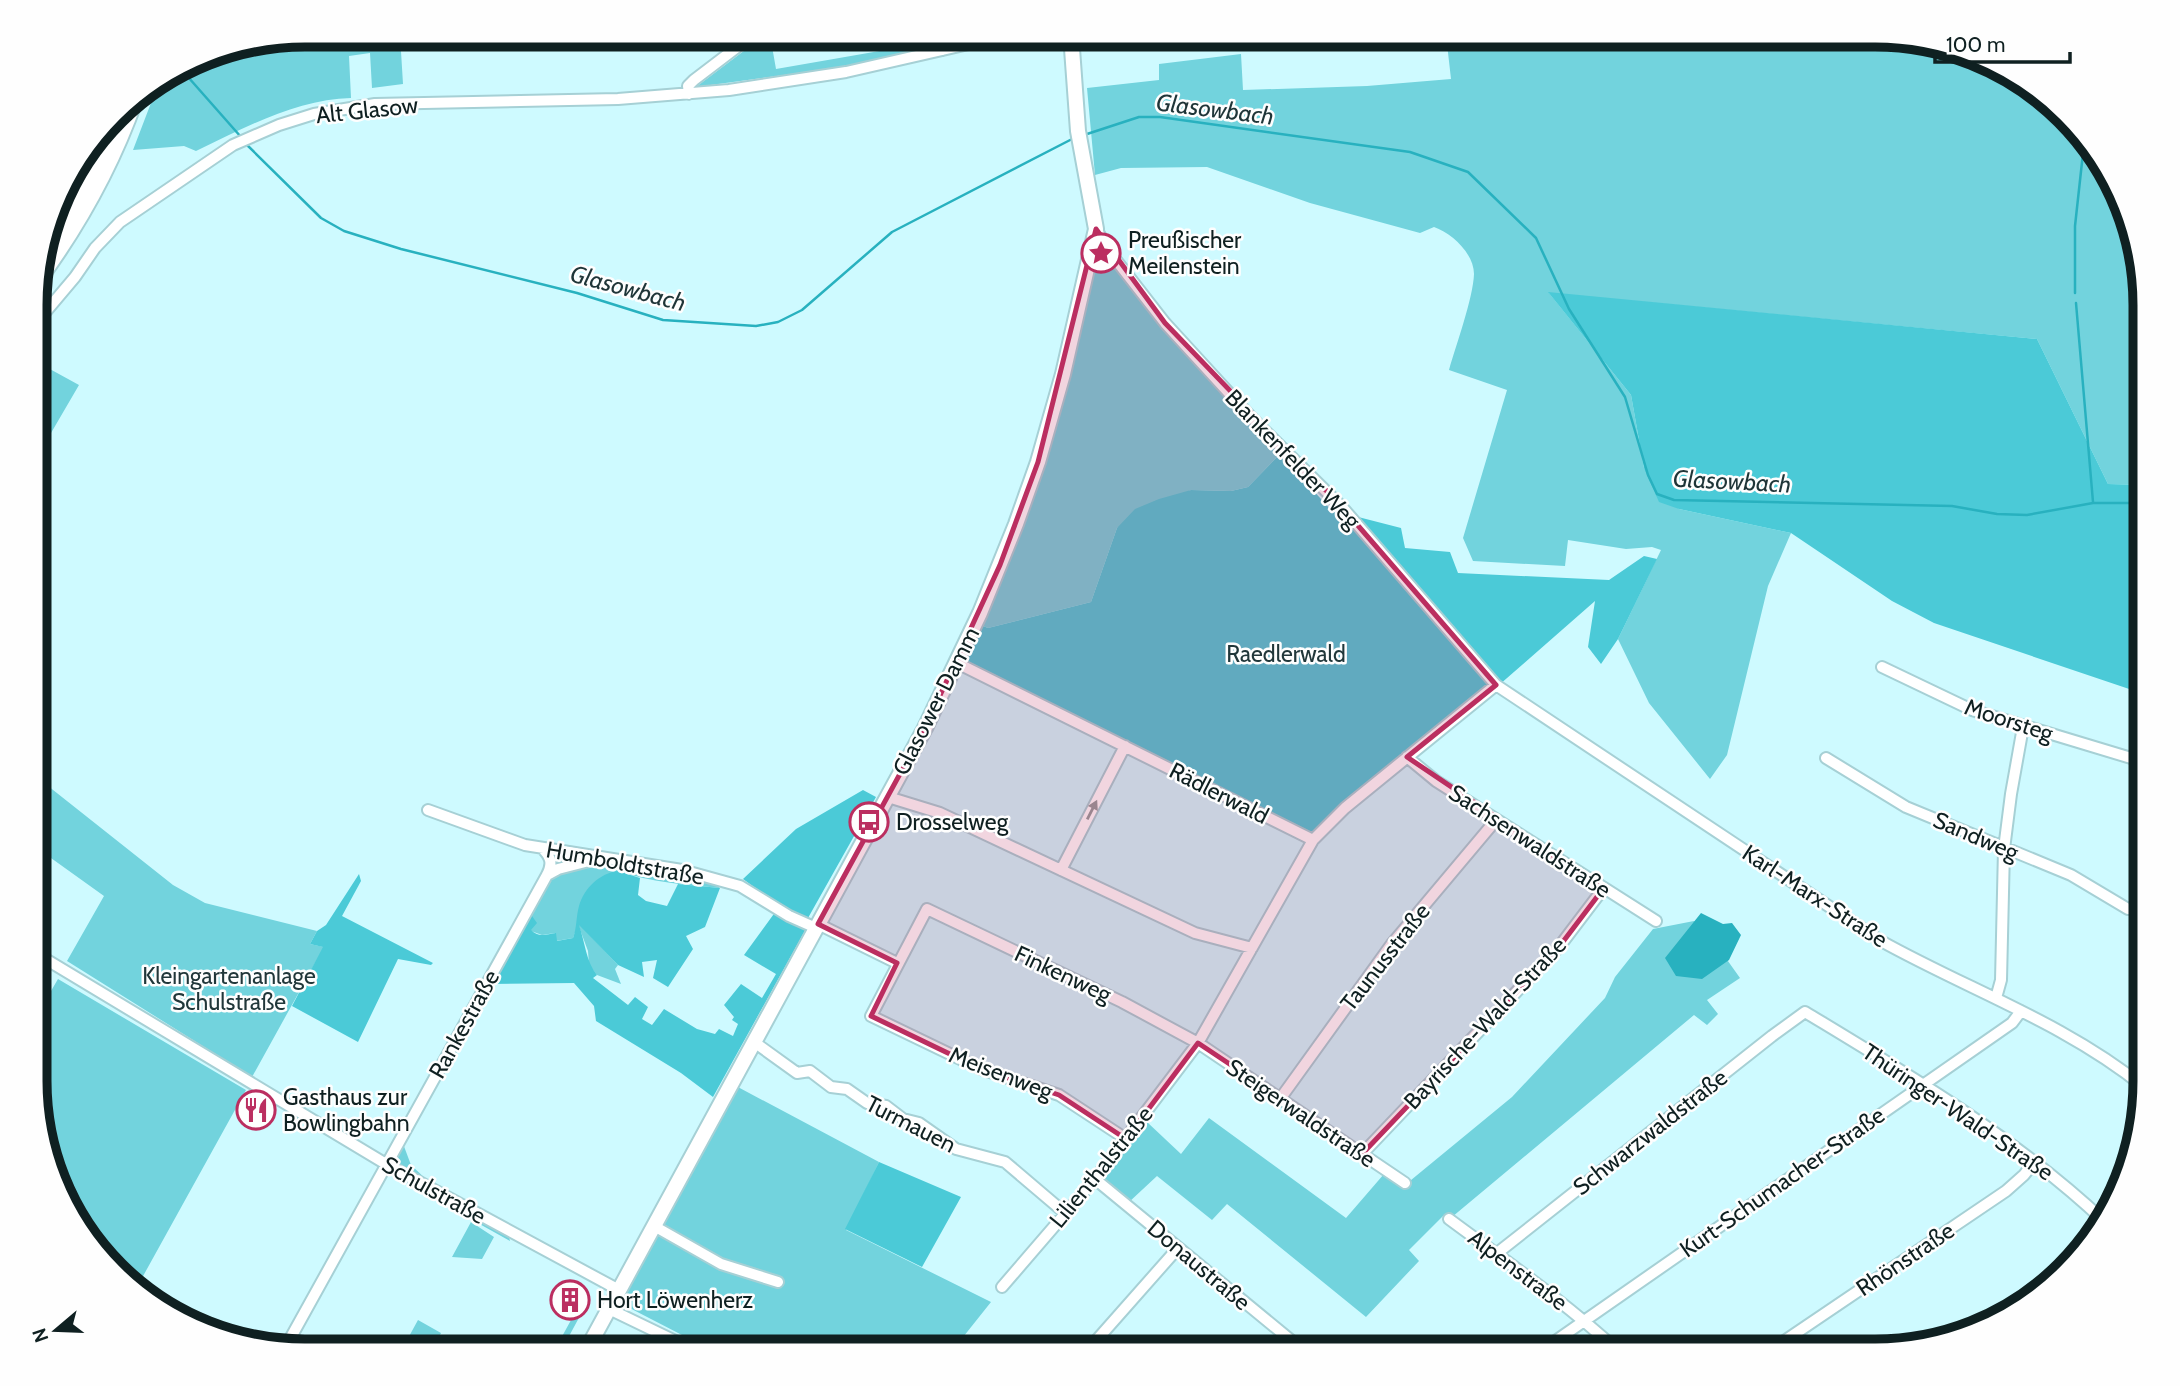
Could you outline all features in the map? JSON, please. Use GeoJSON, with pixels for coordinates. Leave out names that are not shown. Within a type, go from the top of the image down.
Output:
{"type":"FeatureCollection","features":[{"type":"Feature","properties":{"kind":"highway"},"geometry":{"type":"LineString","coordinates":[[67,208],[102,157],[117,129]]}},
{"type":"Feature","properties":{"kind":"highway"},"geometry":{"type":"LineString","coordinates":[[52,257],[84,210],[102,157],[103,145]]}},
{"type":"Feature","properties":{"kind":"street"},"geometry":{"type":"LineString","coordinates":[[689,94],[688,86],[738,47]]}},
{"type":"Feature","properties":{"kind":"street","name":"Alt Glasow"},"geometry":{"type":"LineString","coordinates":[[47,310],[111,229],[233,145],[253,135],[314,114],[374,104],[618,99],[689,94],[846,72],[956,47]]}},
{"type":"Feature","properties":{"kind":"street","name":"Glasower Damm"},"geometry":{"type":"LineString","coordinates":[[593,1339],[888,797],[957,663],[1000,565],[1038,462],[1070,347],[1096,229],[1079,138],[1073,47]]}},
{"type":"Feature","properties":{"kind":"street","name":"Blankenfelder Weg"},"geometry":{"type":"LineString","coordinates":[[1096,229],[1125,272],[1166,323],[1251,417],[1342,507],[1496,685]]}},
{"type":"Feature","properties":{"kind":"street","name":"Rädlerwald"},"geometry":{"type":"LineString","coordinates":[[957,663],[1313,841]]}},
{"type":"Feature","properties":{"kind":"street","name":"Moorsteg"},"geometry":{"type":"LineString","coordinates":[[1882,667],[1972,710],[2133,759]]}},
{"type":"Feature","properties":{"kind":"street","name":"Lilienthalstraße"},"geometry":{"type":"LineString","coordinates":[[1002,1287],[1095,1180],[1198,1043],[1313,841],[1345,808],[1496,685]]}},
{"type":"Feature","properties":{"kind":"street","name":"Karl-Marx-Straße"},"geometry":{"type":"LineString","coordinates":[[1496,685],[1881,941],[2083,1043],[2133,1079]]}},
{"type":"Feature","properties":{"kind":"street"},"geometry":{"type":"LineString","coordinates":[[1996,998],[2001,980],[2004,849],[2023,727]]}},
{"type":"Feature","properties":{"kind":"street"},"geometry":{"type":"LineString","coordinates":[[1061,870],[1125,746]]}},
{"type":"Feature","properties":{"kind":"street","name":"Sachsenwaldstraße"},"geometry":{"type":"LineString","coordinates":[[1407,757],[1436,781],[1656,921]]}},
{"type":"Feature","properties":{"kind":"street","name":"Sandweg"},"geometry":{"type":"LineString","coordinates":[[1826,758],[1906,807],[2071,875],[2128,909]]}},
{"type":"Feature","properties":{"kind":"street"},"geometry":{"type":"LineString","coordinates":[[888,797],[940,813],[1195,933],[1252,947]]}},
{"type":"Feature","properties":{"kind":"street","name":"Humboldtstraße"},"geometry":{"type":"LineString","coordinates":[[428,810],[525,845],[682,870],[740,886],[789,916],[897,963]]}},
{"type":"Feature","properties":{"kind":"street","name":"Taunusstraße"},"geometry":{"type":"LineString","coordinates":[[1280,1099],[1391,945],[1496,820]]}},
{"type":"Feature","properties":{"kind":"street"},"geometry":{"type":"LineString","coordinates":[[542,848],[550,856],[552,865],[547,876]]}},
{"type":"Feature","properties":{"kind":"street"},"geometry":{"type":"LineString","coordinates":[[547,876],[558,869],[606,857]]}},
{"type":"Feature","properties":{"kind":"street","name":"Rankestraße"},"geometry":{"type":"LineString","coordinates":[[290,1338],[547,876]]}},
{"type":"Feature","properties":{"kind":"street","name":"Bayrische-Wald-Straße"},"geometry":{"type":"LineString","coordinates":[[1363,1153],[1559,947],[1603,889]]}},
{"type":"Feature","properties":{"kind":"street","name":"Finkenweg"},"geometry":{"type":"LineString","coordinates":[[897,963],[927,909],[1122,1002],[1198,1043]]}},
{"type":"Feature","properties":{"kind":"street","name":"Schulstraße"},"geometry":{"type":"LineString","coordinates":[[47,960],[386,1164],[619,1290]]}},
{"type":"Feature","properties":{"kind":"street","name":"Meisenweg"},"geometry":{"type":"LineString","coordinates":[[897,963],[871,1016],[981,1069],[1059,1095],[1126,1139]]}},
{"type":"Feature","properties":{"kind":"street","name":"Kurt-Schumacher-Straße"},"geometry":{"type":"LineString","coordinates":[[1557,1339],[2012,1023],[2021,1011]]}},
{"type":"Feature","properties":{"kind":"street","name":"Thüringer-Wald-Straße"},"geometry":{"type":"LineString","coordinates":[[1805,1012],[1924,1084],[2050,1173],[2096,1214]]}},
{"type":"Feature","properties":{"kind":"street","name":"Schwarzwaldstraße"},"geometry":{"type":"LineString","coordinates":[[1496,1254],[1805,1012]]}},
{"type":"Feature","properties":{"kind":"street","name":"Turmauen"},"geometry":{"type":"LineString","coordinates":[[754,1042],[797,1073],[810,1071],[831,1087],[847,1089],[867,1103],[886,1106],[903,1119],[919,1123],[956,1149],[1005,1162],[1065,1213]]}},
{"type":"Feature","properties":{"kind":"street","name":"Steigerwaldstraße"},"geometry":{"type":"LineString","coordinates":[[1198,1043],[1405,1183]]}},
{"type":"Feature","properties":{"kind":"street","name":"Rhönstraße"},"geometry":{"type":"LineString","coordinates":[[1787,1339],[2006,1191],[2034,1162]]}},
{"type":"Feature","properties":{"kind":"street","name":"Donaustraße"},"geometry":{"type":"LineString","coordinates":[[1095,1180],[1286,1339]]}},
{"type":"Feature","properties":{"kind":"street","name":"Alpenstraße"},"geometry":{"type":"LineString","coordinates":[[1449,1219],[1520,1269],[1606,1339]]}},
{"type":"Feature","properties":{"kind":"street"},"geometry":{"type":"LineString","coordinates":[[654,1226],[722,1264],[778,1282]]}},
{"type":"Feature","properties":{"kind":"street"},"geometry":{"type":"LineString","coordinates":[[1098,1339],[1178,1248]]}},
{"type":"Feature","properties":{"kind":"street"},"geometry":{"type":"LineString","coordinates":[[609,1309],[670,1339]]}},
{"type":"Feature","properties":{"kind":"highlighted area"},"geometry":{"type":"Polygon","coordinates":[[[1096,229],[1165,323],[1342,507],[1496,685],[1407,757],[1603,889],[1559,947],[1363,1153],[1198,1043],[1126,1139],[1059,1095],[981,1069],[871,1016],[897,963],[818,924],[925,728],[1000,565],[1038,462],[1096,229]]]}},
{"type":"Feature","properties":{"kind":"green space"},"geometry":{"type":"Polygon","coordinates":[[[401,47],[403,84],[372,88],[370,53],[349,56],[351,98],[311,103],[291,109],[196,151],[184,146],[133,150],[153,97],[176,82],[207,67],[272,49],[401,47]]]}},
{"type":"Feature","properties":{"kind":"green space"},"geometry":{"type":"Polygon","coordinates":[[[749,47],[772,47],[776,69],[891,47],[935,47],[843,67],[696,87],[749,47]]]}},
{"type":"Feature","properties":{"kind":"green space"},"geometry":{"type":"Polygon","coordinates":[[[1447,47],[1874,47],[1908,49],[1941,56],[2004,82],[2045,111],[2069,135],[2098,176],[2119,223],[2131,272],[2133,306],[2133,485],[2108,484],[2037,339],[1549,293],[1631,395],[1644,468],[1679,509],[1791,533],[1768,586],[1727,755],[1710,779],[1649,703],[1618,639],[1661,550],[1652,547],[1626,549],[1568,540],[1565,566],[1473,561],[1463,538],[1507,390],[1449,370],[1474,274],[1470,259],[1461,245],[1434,227],[1420,233],[1310,203],[1207,167],[1121,168],[1095,175],[1087,88],[1159,80],[1159,64],[1241,54],[1243,90],[1367,86],[1451,79],[1447,47]]]}},
{"type":"Feature","properties":{"kind":"green space"},"geometry":{"type":"Polygon","coordinates":[[[1102,251],[1153,317],[1195,365],[1280,454],[1248,487],[1231,491],[1191,490],[1117,528],[1091,602],[988,628],[983,626],[982,617],[1001,571],[1094,256],[1102,251]]]}},
{"type":"Feature","properties":{"kind":"green space"},"geometry":{"type":"Polygon","coordinates":[[[1548,292],[2037,339],[2108,484],[2133,485],[2133,690],[1934,623],[1892,601],[1791,533],[1679,509],[1659,502],[1644,468],[1631,395],[1548,292]]]}},
{"type":"Feature","properties":{"kind":"green space"},"geometry":{"type":"Polygon","coordinates":[[[47,367],[79,385],[47,440],[47,367]]]}},
{"type":"Feature","properties":{"kind":"green space","name":"Raedlerwald"},"geometry":{"type":"Polygon","coordinates":[[[1280,454],[1331,510],[1401,528],[1405,548],[1450,552],[1458,573],[1609,580],[1644,556],[1657,559],[1618,639],[1601,664],[1588,647],[1595,601],[1499,685],[1311,836],[963,659],[982,617],[983,626],[988,628],[1091,602],[1117,528],[1135,509],[1191,490],[1231,491],[1248,487],[1280,454]]]}},
{"type":"Feature","properties":{"kind":"green space","name":"Kleingartenanlage Schulstraße"},"geometry":{"type":"Polygon","coordinates":[[[47,785],[173,885],[205,903],[317,931],[310,944],[324,947],[252,1077],[67,961],[104,896],[47,855],[47,785]]]}},
{"type":"Feature","properties":{"kind":"green space"},"geometry":{"type":"Polygon","coordinates":[[[863,790],[876,797],[808,918],[791,914],[743,879],[796,829],[863,790]]]}},
{"type":"Feature","properties":{"kind":"green space"},"geometry":{"type":"Polygon","coordinates":[[[560,854],[710,880],[720,888],[656,880],[618,871],[578,923],[618,965],[615,969],[621,984],[597,975],[589,965],[588,951],[578,924],[573,938],[556,941],[555,933],[542,935],[531,931],[526,918],[553,858],[560,854]]]}},
{"type":"Feature","properties":{"kind":"green space"},"geometry":{"type":"Polygon","coordinates":[[[618,871],[640,878],[638,895],[646,901],[667,906],[678,884],[720,888],[705,927],[686,936],[693,949],[668,987],[653,978],[657,960],[642,962],[644,977],[618,965],[579,925],[588,958],[597,975],[593,978],[628,1005],[635,997],[648,1007],[642,1019],[652,1025],[664,1009],[697,1029],[715,1034],[719,1029],[733,1036],[738,1024],[732,1020],[734,1017],[724,1005],[741,984],[762,998],[776,974],[744,955],[776,911],[807,927],[713,1097],[681,1073],[596,1021],[594,1006],[574,983],[488,984],[526,918],[532,916],[537,923],[531,930],[537,934],[556,933],[557,941],[573,938],[579,906],[585,893],[599,878],[618,871]]]}},
{"type":"Feature","properties":{"kind":"green space"},"geometry":{"type":"Polygon","coordinates":[[[359,874],[361,881],[342,916],[433,963],[431,965],[398,959],[358,1042],[292,1006],[323,947],[310,944],[317,931],[326,925],[359,874]]]}},
{"type":"Feature","properties":{"kind":"green space"},"geometry":{"type":"Polygon","coordinates":[[[1694,921],[1703,926],[1740,978],[1707,1000],[1718,1014],[1707,1025],[1694,1015],[1452,1217],[1443,1216],[1409,1250],[1419,1261],[1366,1317],[1227,1204],[1212,1220],[1157,1176],[1128,1203],[1100,1179],[1147,1122],[1181,1154],[1209,1118],[1346,1218],[1384,1174],[1405,1185],[1512,1097],[1605,998],[1615,977],[1653,929],[1694,921]]]}},
{"type":"Feature","properties":{"kind":"green space"},"geometry":{"type":"Polygon","coordinates":[[[58,979],[246,1090],[141,1280],[111,1251],[91,1224],[74,1195],[61,1163],[49,1114],[47,998],[58,979]]]}},
{"type":"Feature","properties":{"kind":"green space"},"geometry":{"type":"Polygon","coordinates":[[[736,1086],[879,1162],[846,1230],[991,1302],[962,1339],[690,1339],[618,1302],[736,1086]]]}},
{"type":"Feature","properties":{"kind":"green space"},"geometry":{"type":"Polygon","coordinates":[[[402,1141],[411,1165],[429,1182],[399,1166],[394,1157],[402,1141]]]}},
{"type":"Feature","properties":{"kind":"green space"},"geometry":{"type":"Polygon","coordinates":[[[879,1162],[961,1197],[922,1267],[845,1229],[879,1162]]]}},
{"type":"Feature","properties":{"kind":"green space"},"geometry":{"type":"Polygon","coordinates":[[[394,1173],[509,1237],[510,1241],[390,1174],[394,1173]]]}},
{"type":"Feature","properties":{"kind":"green space"},"geometry":{"type":"Polygon","coordinates":[[[471,1222],[494,1237],[482,1259],[452,1257],[471,1222]]]}},
{"type":"Feature","properties":{"kind":"green space"},"geometry":{"type":"Polygon","coordinates":[[[576,1311],[581,1314],[567,1339],[561,1339],[576,1311]]]}},
{"type":"Feature","properties":{"kind":"green space"},"geometry":{"type":"Polygon","coordinates":[[[418,1320],[441,1333],[438,1339],[408,1339],[418,1320]]]}},
{"type":"Feature","properties":{"kind":"shaded area"},"geometry":{"type":"Polygon","coordinates":[[[1701,913],[1723,924],[1732,923],[1741,935],[1729,960],[1702,979],[1676,976],[1665,958],[1701,913]]]}},
{"type":"Feature","properties":{"kind":"waterway","name":"Glasowbach"},"geometry":{"type":"LineString","coordinates":[[187,76],[241,137]]}},
{"type":"Feature","properties":{"kind":"waterway","name":"Glasowbach"},"geometry":{"type":"LineString","coordinates":[[1084,135],[1139,117],[1160,117],[1410,152],[1468,172],[1536,238],[1569,309],[1625,397],[1648,475],[1657,494],[1674,500],[1952,506],[1997,514],[2027,515],[2093,503],[2133,503]]}},
{"type":"Feature","properties":{"kind":"waterway","name":"Glasowbach"},"geometry":{"type":"LineString","coordinates":[[245,143],[321,218],[344,231],[401,249],[577,293],[663,320],[756,326],[778,322],[802,310],[892,232],[1074,138]]}},
{"type":"Feature","properties":{"kind":"waterway"},"geometry":{"type":"LineString","coordinates":[[2075,293],[2075,226],[2083,154]]}},
{"type":"Feature","properties":{"kind":"waterway"},"geometry":{"type":"LineString","coordinates":[[2076,303],[2093,502]]}},
{"type":"Feature","properties":{"kind":"place","name":"Preußischer Meilenstein"},"geometry":{"type":"Point","coordinates":[1101,253]}},
{"type":"Feature","properties":{"kind":"place","name":"Drosselweg"},"geometry":{"type":"Point","coordinates":[869,822]}},
{"type":"Feature","properties":{"kind":"place","name":"Gasthaus zur Bowlingbahn"},"geometry":{"type":"Point","coordinates":[256,1110]}},
{"type":"Feature","properties":{"kind":"place","name":"Hort Löwenherz"},"geometry":{"type":"Point","coordinates":[570,1300]}}]}
